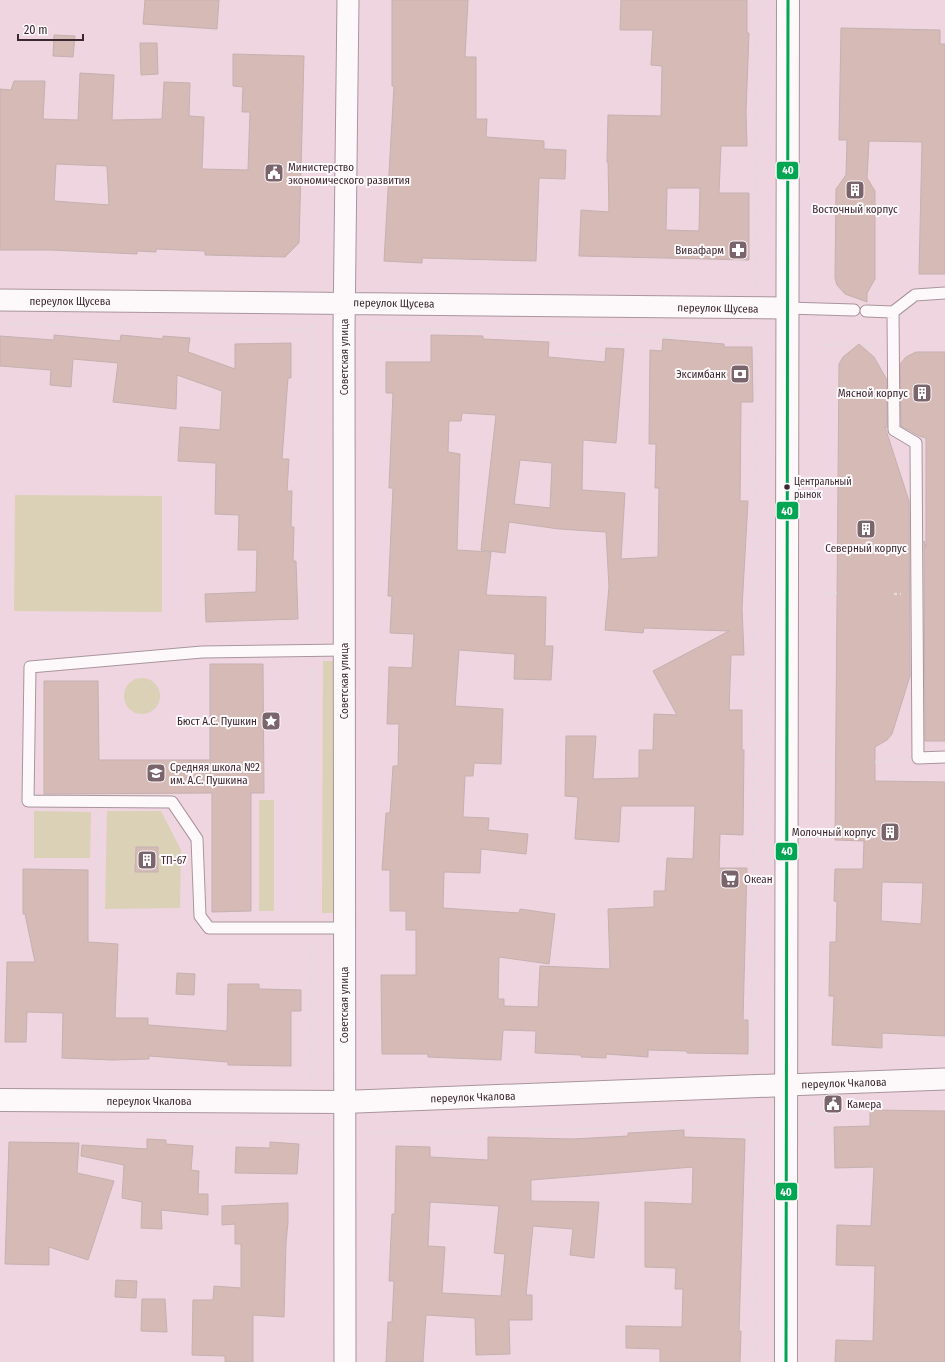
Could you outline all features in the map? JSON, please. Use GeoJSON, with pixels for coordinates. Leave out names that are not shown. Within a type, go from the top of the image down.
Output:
{"type":"FeatureCollection","features":[{"type":"Feature","properties":{"kind":"main road"},"geometry":{"type":"LineString","coordinates":[[786,1362],[788,0]]}},
{"type":"Feature","properties":{"kind":"main road","name":"переулок Чкалова"},"geometry":{"type":"LineString","coordinates":[[0,1100],[344,1102],[786,1085]]}},
{"type":"Feature","properties":{"kind":"street","name":"Советская улица"},"geometry":{"type":"LineString","coordinates":[[345,1362],[344,303],[348,0]]}},
{"type":"Feature","properties":{"kind":"street","name":"переулок Щусева"},"geometry":{"type":"LineString","coordinates":[[0,300],[787,308]]}},
{"type":"Feature","properties":{"kind":"street","name":"переулок Чкалова"},"geometry":{"type":"LineString","coordinates":[[786,1085],[945,1079]]}},
{"type":"Feature","properties":{"kind":"lane"},"geometry":{"type":"LineString","coordinates":[[866,310],[893,312],[915,295],[945,293]]}},
{"type":"Feature","properties":{"kind":"lane"},"geometry":{"type":"LineString","coordinates":[[787,308],[854,310]]}},
{"type":"Feature","properties":{"kind":"lane"},"geometry":{"type":"LineString","coordinates":[[893,312],[894,430],[916,443],[921,594],[918,758],[945,757]]}},
{"type":"Feature","properties":{"kind":"lane"},"geometry":{"type":"LineString","coordinates":[[344,650],[202,652],[30,667],[28,801],[172,802],[197,839],[200,916],[209,928],[344,928]]}},
{"type":"Feature","properties":{"kind":"path"},"geometry":{"type":"LineString","coordinates":[[757,0],[752,1086],[757,1362]]}},
{"type":"Feature","properties":{"kind":"path"},"geometry":{"type":"LineString","coordinates":[[310,1082],[312,302]]}},
{"type":"Feature","properties":{"kind":"path"},"geometry":{"type":"LineString","coordinates":[[0,323],[311,330]]}},
{"type":"Feature","properties":{"kind":"path"},"geometry":{"type":"LineString","coordinates":[[375,328],[756,339]]}},
{"type":"Feature","properties":{"kind":"path"},"geometry":{"type":"LineString","coordinates":[[823,345],[853,344]]}},
{"type":"Feature","properties":{"kind":"path"},"geometry":{"type":"LineString","coordinates":[[822,594],[837,594]]}},
{"type":"Feature","properties":{"kind":"path"},"geometry":{"type":"LineString","coordinates":[[876,762],[918,758]]}},
{"type":"Feature","properties":{"kind":"path"},"geometry":{"type":"LineString","coordinates":[[821,761],[835,761]]}},
{"type":"Feature","properties":{"kind":"path"},"geometry":{"type":"LineString","coordinates":[[96,907],[98,801]]}},
{"type":"Feature","properties":{"kind":"path"},"geometry":{"type":"LineString","coordinates":[[0,1128],[344,1134],[821,1124]]}},
{"type":"Feature","properties":{"kind":"shaded area"},"geometry":{"type":"Polygon","coordinates":[[[15,495],[162,496],[162,612],[14,611],[15,495]]]}},
{"type":"Feature","properties":{"kind":"shaded area"},"geometry":{"type":"Polygon","coordinates":[[[323,661],[336,661],[335,913],[322,913],[323,661]]]}},
{"type":"Feature","properties":{"kind":"shaded area"},"geometry":{"type":"Polygon","coordinates":[[[146,678],[155,683],[159,689],[159,703],[155,709],[146,714],[138,714],[129,709],[125,703],[124,692],[129,683],[135,679],[146,678]]]}},
{"type":"Feature","properties":{"kind":"shaded area"},"geometry":{"type":"Polygon","coordinates":[[[259,800],[274,800],[274,911],[259,911],[259,800]]]}},
{"type":"Feature","properties":{"kind":"shaded area"},"geometry":{"type":"Polygon","coordinates":[[[34,811],[91,812],[90,858],[34,858],[34,811]]]}},
{"type":"Feature","properties":{"kind":"shaded area"},"geometry":{"type":"Polygon","coordinates":[[[107,811],[161,811],[181,850],[180,908],[105,909],[107,811]]]}},
{"type":"Feature","properties":{"kind":"building"},"geometry":{"type":"Polygon","coordinates":[[[145,0],[219,0],[217,29],[143,24],[145,0]]]}},
{"type":"Feature","properties":{"kind":"building"},"geometry":{"type":"Polygon","coordinates":[[[392,0],[468,0],[465,57],[476,57],[476,119],[487,119],[486,137],[544,141],[544,149],[566,150],[565,179],[539,178],[536,261],[422,258],[422,263],[384,261],[394,86],[392,86],[392,0]]]}},
{"type":"Feature","properties":{"kind":"building"},"geometry":{"type":"Polygon","coordinates":[[[621,0],[747,0],[747,33],[749,33],[746,112],[747,146],[721,146],[719,193],[749,193],[749,260],[579,256],[581,210],[609,212],[607,162],[608,115],[661,116],[662,66],[651,65],[653,30],[620,30],[621,0]],[[667,188],[666,230],[699,231],[700,188],[667,188]]]}},
{"type":"Feature","properties":{"kind":"building","name":"Восточный корпус"},"geometry":{"type":"Polygon","coordinates":[[[841,28],[940,30],[940,44],[945,44],[945,274],[919,274],[922,142],[869,141],[867,178],[875,191],[875,279],[867,293],[867,302],[845,294],[837,285],[835,278],[836,189],[846,175],[847,140],[839,140],[841,28]]]}},
{"type":"Feature","properties":{"kind":"building"},"geometry":{"type":"Polygon","coordinates":[[[54,35],[75,36],[73,57],[53,56],[54,35]]]}},
{"type":"Feature","properties":{"kind":"building"},"geometry":{"type":"Polygon","coordinates":[[[140,43],[157,43],[158,74],[141,75],[140,43]]]}},
{"type":"Feature","properties":{"kind":"building"},"geometry":{"type":"Polygon","coordinates":[[[233,54],[304,56],[299,243],[285,257],[205,255],[205,251],[156,249],[156,252],[137,251],[137,254],[51,250],[0,250],[0,89],[11,90],[14,81],[45,81],[43,119],[78,120],[80,73],[114,75],[112,120],[162,119],[164,82],[190,83],[189,116],[204,117],[202,169],[248,170],[250,112],[242,112],[243,87],[233,86],[233,54]],[[56,164],[54,201],[109,205],[107,166],[56,164]]]}},
{"type":"Feature","properties":{"kind":"building"},"geometry":{"type":"Polygon","coordinates":[[[54,335],[120,341],[121,335],[163,339],[163,336],[190,338],[188,352],[235,369],[235,344],[291,343],[291,378],[288,378],[282,459],[289,459],[287,491],[292,491],[291,527],[294,527],[293,561],[296,561],[298,619],[206,622],[205,594],[256,592],[257,550],[238,550],[239,515],[215,514],[216,463],[178,461],[180,427],[220,430],[222,391],[177,375],[176,409],[113,402],[118,363],[73,359],[71,387],[50,385],[51,370],[0,366],[0,336],[54,340],[54,335]]]}},
{"type":"Feature","properties":{"kind":"building"},"geometry":{"type":"Polygon","coordinates":[[[431,335],[483,336],[483,339],[549,342],[548,357],[605,362],[606,348],[624,349],[616,443],[583,440],[582,490],[625,493],[621,559],[658,557],[659,488],[655,488],[656,444],[649,444],[650,350],[662,351],[663,339],[724,344],[724,347],[752,347],[753,402],[741,402],[740,501],[748,501],[742,608],[744,655],[731,655],[729,710],[742,710],[742,750],[744,750],[743,835],[720,834],[719,868],[747,868],[743,1020],[748,1020],[748,1054],[687,1053],[687,1051],[648,1050],[648,1057],[606,1054],[606,1058],[581,1057],[581,1055],[535,1053],[536,1031],[503,1030],[501,1060],[428,1057],[428,1054],[382,1054],[381,975],[416,975],[416,930],[406,930],[406,911],[390,911],[390,870],[382,870],[386,813],[390,813],[393,766],[398,766],[399,724],[387,724],[389,667],[412,668],[414,634],[390,633],[392,596],[388,596],[393,488],[389,488],[393,393],[386,393],[386,362],[431,362],[431,335]],[[462,413],[461,421],[449,421],[448,452],[460,454],[457,550],[491,552],[486,595],[546,597],[545,646],[553,646],[551,680],[514,679],[515,654],[459,650],[455,706],[503,709],[501,764],[474,763],[473,776],[465,776],[463,817],[489,818],[488,830],[528,834],[526,854],[481,849],[480,873],[444,872],[443,908],[519,913],[520,909],[555,914],[549,964],[499,957],[498,999],[504,999],[504,1006],[538,1007],[540,966],[610,969],[608,909],[654,907],[654,891],[665,891],[667,858],[693,859],[695,806],[621,806],[619,842],[575,839],[578,797],[565,796],[566,736],[596,736],[593,779],[639,778],[639,750],[653,750],[654,714],[677,715],[653,671],[729,631],[644,628],[643,633],[605,630],[609,587],[606,532],[559,529],[509,522],[505,553],[481,550],[496,415],[462,413]],[[520,460],[514,504],[550,508],[552,463],[520,460]]]}},
{"type":"Feature","properties":{"kind":"building"},"geometry":{"type":"Polygon","coordinates":[[[859,344],[874,357],[887,380],[887,428],[885,427],[909,501],[910,676],[892,734],[887,740],[875,747],[875,781],[945,782],[945,1036],[882,1033],[882,1048],[832,1045],[834,996],[829,996],[830,942],[836,942],[837,902],[834,901],[835,869],[863,869],[864,841],[835,840],[839,364],[843,357],[859,344]],[[882,882],[881,921],[921,924],[923,883],[882,882]]]}},
{"type":"Feature","properties":{"kind":"building"},"geometry":{"type":"Polygon","coordinates":[[[916,352],[945,352],[945,741],[925,741],[924,541],[926,547],[926,438],[919,436],[901,426],[900,364],[906,357],[916,352]]]}},
{"type":"Feature","properties":{"kind":"building"},"geometry":{"type":"Polygon","coordinates":[[[210,664],[263,664],[264,793],[251,793],[251,911],[212,912],[212,793],[44,794],[44,681],[98,681],[99,760],[210,760],[210,664]]]}},
{"type":"Feature","properties":{"kind":"building","name":"ТП-67"},"geometry":{"type":"Polygon","coordinates":[[[136,847],[158,847],[158,872],[135,872],[136,847]]]}},
{"type":"Feature","properties":{"kind":"building"},"geometry":{"type":"Polygon","coordinates":[[[23,869],[88,870],[88,942],[118,944],[115,1018],[148,1018],[148,1025],[227,1031],[228,984],[259,984],[259,989],[301,990],[301,1011],[291,1011],[291,1066],[228,1065],[228,1062],[149,1056],[149,1059],[113,1060],[62,1058],[63,1013],[27,1012],[26,1042],[5,1042],[7,962],[35,962],[25,914],[23,914],[23,869]]]}},
{"type":"Feature","properties":{"kind":"building"},"geometry":{"type":"Polygon","coordinates":[[[177,973],[195,974],[194,995],[176,994],[177,973]]]}},
{"type":"Feature","properties":{"kind":"building"},"geometry":{"type":"Polygon","coordinates":[[[870,1110],[945,1111],[945,1362],[835,1362],[836,1340],[873,1341],[875,1266],[836,1265],[837,1225],[871,1226],[874,1167],[835,1168],[834,1127],[870,1126],[870,1110]]]}},
{"type":"Feature","properties":{"kind":"building"},"geometry":{"type":"Polygon","coordinates":[[[684,1130],[684,1137],[745,1139],[739,1331],[741,1331],[740,1362],[660,1362],[660,1349],[626,1348],[626,1326],[682,1327],[683,1289],[675,1289],[676,1268],[645,1267],[645,1202],[692,1204],[693,1167],[531,1180],[531,1201],[599,1202],[594,1258],[570,1255],[573,1229],[533,1226],[526,1295],[532,1295],[532,1320],[509,1320],[510,1354],[476,1355],[475,1318],[426,1315],[423,1362],[386,1362],[388,1322],[392,1322],[394,1281],[389,1281],[392,1214],[395,1214],[396,1146],[430,1147],[430,1157],[488,1160],[488,1137],[572,1139],[628,1136],[628,1133],[684,1130]],[[430,1202],[428,1246],[445,1247],[442,1293],[501,1296],[505,1254],[494,1253],[499,1206],[430,1202]]]}},
{"type":"Feature","properties":{"kind":"building"},"geometry":{"type":"Polygon","coordinates":[[[147,1139],[166,1140],[166,1144],[193,1146],[191,1170],[199,1171],[198,1194],[208,1194],[208,1215],[161,1210],[162,1229],[141,1228],[142,1202],[122,1198],[124,1165],[81,1156],[82,1145],[147,1149],[147,1139]]]}},
{"type":"Feature","properties":{"kind":"building"},"geometry":{"type":"Polygon","coordinates":[[[9,1142],[79,1143],[77,1173],[114,1181],[88,1260],[49,1247],[49,1265],[5,1264],[9,1142]]]}},
{"type":"Feature","properties":{"kind":"building"},"geometry":{"type":"Polygon","coordinates":[[[270,1142],[299,1144],[297,1174],[235,1173],[236,1147],[270,1148],[270,1142]]]}},
{"type":"Feature","properties":{"kind":"building"},"geometry":{"type":"Polygon","coordinates":[[[288,1203],[284,1317],[253,1315],[253,1362],[225,1362],[225,1356],[192,1355],[193,1300],[213,1300],[214,1286],[241,1288],[241,1244],[235,1244],[235,1224],[222,1225],[222,1206],[288,1203]]]}},
{"type":"Feature","properties":{"kind":"building"},"geometry":{"type":"Polygon","coordinates":[[[116,1280],[137,1281],[136,1298],[115,1297],[116,1280]]]}},
{"type":"Feature","properties":{"kind":"building"},"geometry":{"type":"Polygon","coordinates":[[[142,1299],[165,1299],[167,1332],[141,1331],[142,1299]]]}},
{"type":"Feature","properties":{"kind":"transit line","name":"40"},"geometry":{"type":"LineString","coordinates":[[786,1362],[788,0]]}},
{"type":"Feature","properties":{"kind":"place","name":"Министерство экономического развития"},"geometry":{"type":"Point","coordinates":[274,173]}},
{"type":"Feature","properties":{"kind":"place","name":"Восточный корпус"},"geometry":{"type":"Point","coordinates":[855,190]}},
{"type":"Feature","properties":{"kind":"place","name":"Вивафарм"},"geometry":{"type":"Point","coordinates":[738,250]}},
{"type":"Feature","properties":{"kind":"place","name":"Эксимбанк"},"geometry":{"type":"Point","coordinates":[740,374]}},
{"type":"Feature","properties":{"kind":"place","name":"Мясной корпус"},"geometry":{"type":"Point","coordinates":[922,393]}},
{"type":"Feature","properties":{"kind":"place","name":"Центральный рынок"},"geometry":{"type":"Point","coordinates":[787,487]}},
{"type":"Feature","properties":{"kind":"place","name":"Северный корпус"},"geometry":{"type":"Point","coordinates":[866,529]}},
{"type":"Feature","properties":{"kind":"place","name":"Бюст А.С. Пушкин"},"geometry":{"type":"Point","coordinates":[271,721]}},
{"type":"Feature","properties":{"kind":"place","name":"Средняя школа №2 им. А.С. Пушкина"},"geometry":{"type":"Point","coordinates":[156,773]}},
{"type":"Feature","properties":{"kind":"place","name":"Молочный корпус"},"geometry":{"type":"Point","coordinates":[890,832]}},
{"type":"Feature","properties":{"kind":"place","name":"ТП-67"},"geometry":{"type":"Point","coordinates":[147,860]}},
{"type":"Feature","properties":{"kind":"place","name":"Океан"},"geometry":{"type":"Point","coordinates":[730,879]}},
{"type":"Feature","properties":{"kind":"place","name":"Камера"},"geometry":{"type":"Point","coordinates":[833,1104]}}]}
